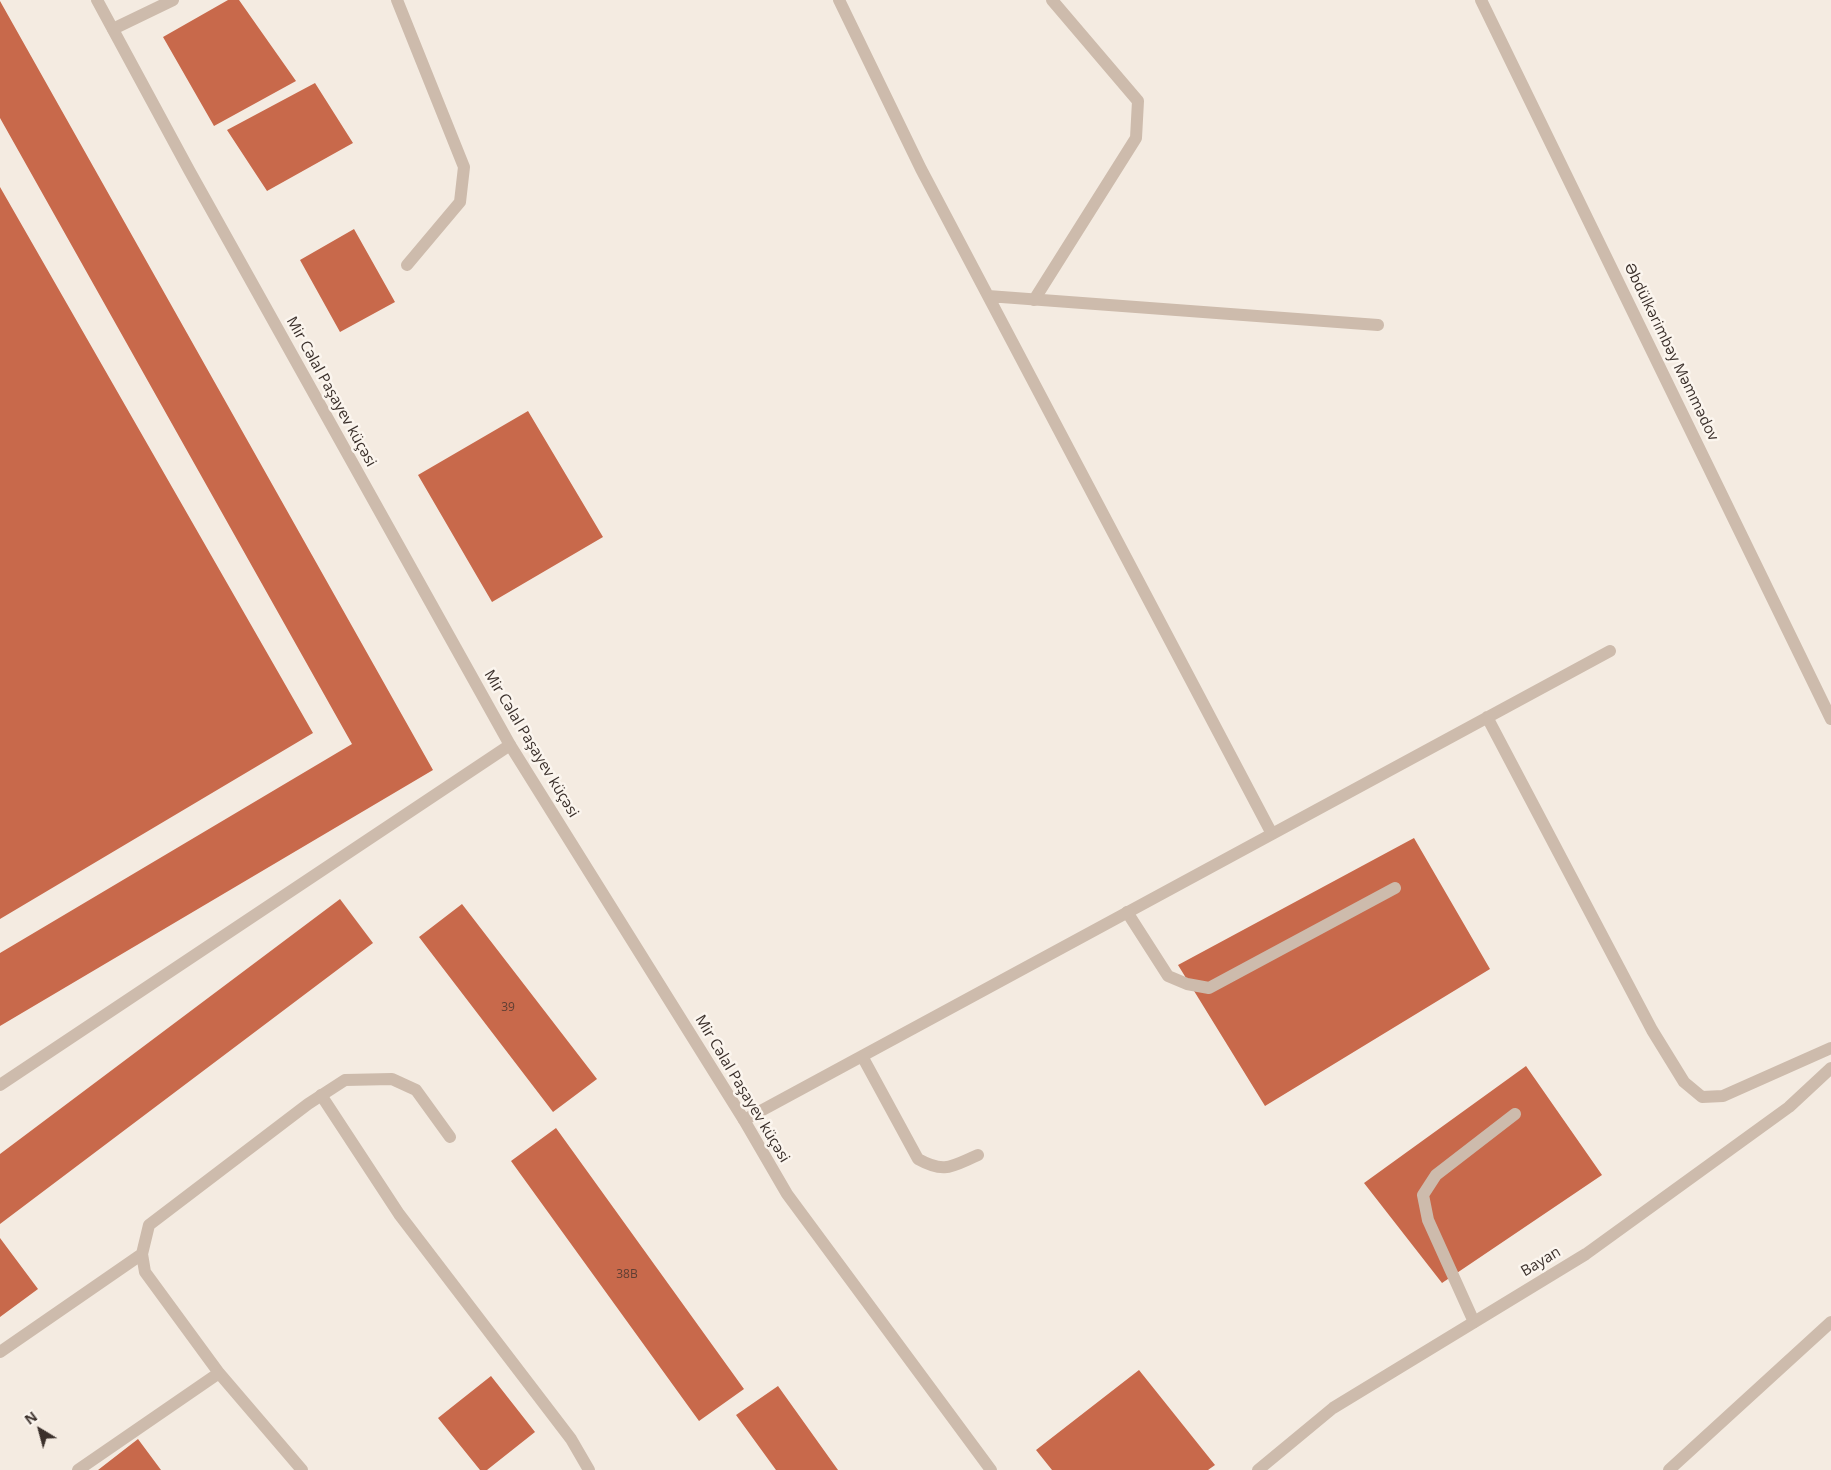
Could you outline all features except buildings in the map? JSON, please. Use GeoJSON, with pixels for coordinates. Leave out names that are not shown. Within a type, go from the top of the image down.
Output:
{"type":"FeatureCollection","features":[{"type":"Feature","properties":{"kind":"street","name":"Mir Cəlal Paşayev küçəsi"},"geometry":{"type":"LineString","coordinates":[[97,0],[189,170],[510,745],[744,1120],[787,1194],[990,1470]]}},
{"type":"Feature","properties":{"kind":"street"},"geometry":{"type":"LineString","coordinates":[[112,29],[173,0]]}},
{"type":"Feature","properties":{"kind":"street"},"geometry":{"type":"LineString","coordinates":[[397,0],[464,167],[460,202],[407,265]]}},
{"type":"Feature","properties":{"kind":"street"},"geometry":{"type":"LineString","coordinates":[[839,0],[921,169],[1272,834]]}},
{"type":"Feature","properties":{"kind":"street"},"geometry":{"type":"LineString","coordinates":[[1034,300],[1136,138],[1138,110],[1138,101],[1052,0]]}},
{"type":"Feature","properties":{"kind":"street","name":"Əbdülkərimbəy Məmmədov"},"geometry":{"type":"LineString","coordinates":[[1481,0],[1831,719]]}},
{"type":"Feature","properties":{"kind":"street"},"geometry":{"type":"LineString","coordinates":[[988,296],[1378,325]]}},
{"type":"Feature","properties":{"kind":"street"},"geometry":{"type":"LineString","coordinates":[[744,1120],[1610,651]]}},
{"type":"Feature","properties":{"kind":"street"},"geometry":{"type":"LineString","coordinates":[[1487,717],[1652,1030],[1684,1082],[1702,1097],[1723,1096],[1831,1048]]}},
{"type":"Feature","properties":{"kind":"street"},"geometry":{"type":"LineString","coordinates":[[0,1085],[510,745]]}},
{"type":"Feature","properties":{"kind":"street"},"geometry":{"type":"LineString","coordinates":[[1127,912],[1168,976],[1187,984],[1209,988],[1396,888]]}},
{"type":"Feature","properties":{"kind":"street"},"geometry":{"type":"LineString","coordinates":[[862,1056],[918,1159],[934,1168],[948,1167],[978,1155]]}},
{"type":"Feature","properties":{"kind":"street","name":"Bayan"},"geometry":{"type":"LineString","coordinates":[[1258,1470],[1333,1408],[1586,1254],[1789,1107],[1831,1068]]}},
{"type":"Feature","properties":{"kind":"street"},"geometry":{"type":"LineString","coordinates":[[302,1470],[219,1372],[145,1272],[142,1254],[149,1225],[321,1095],[345,1080],[392,1079],[416,1090],[450,1136]]}},
{"type":"Feature","properties":{"kind":"street"},"geometry":{"type":"LineString","coordinates":[[321,1095],[399,1214],[572,1439],[589,1470]]}},
{"type":"Feature","properties":{"kind":"street"},"geometry":{"type":"LineString","coordinates":[[1474,1322],[1428,1220],[1423,1195],[1436,1175],[1515,1114]]}},
{"type":"Feature","properties":{"kind":"street"},"geometry":{"type":"LineString","coordinates":[[0,1352],[142,1254]]}},
{"type":"Feature","properties":{"kind":"street"},"geometry":{"type":"LineString","coordinates":[[1669,1470],[1831,1322]]}},
{"type":"Feature","properties":{"kind":"street"},"geometry":{"type":"LineString","coordinates":[[78,1470],[219,1372]]}}]}
